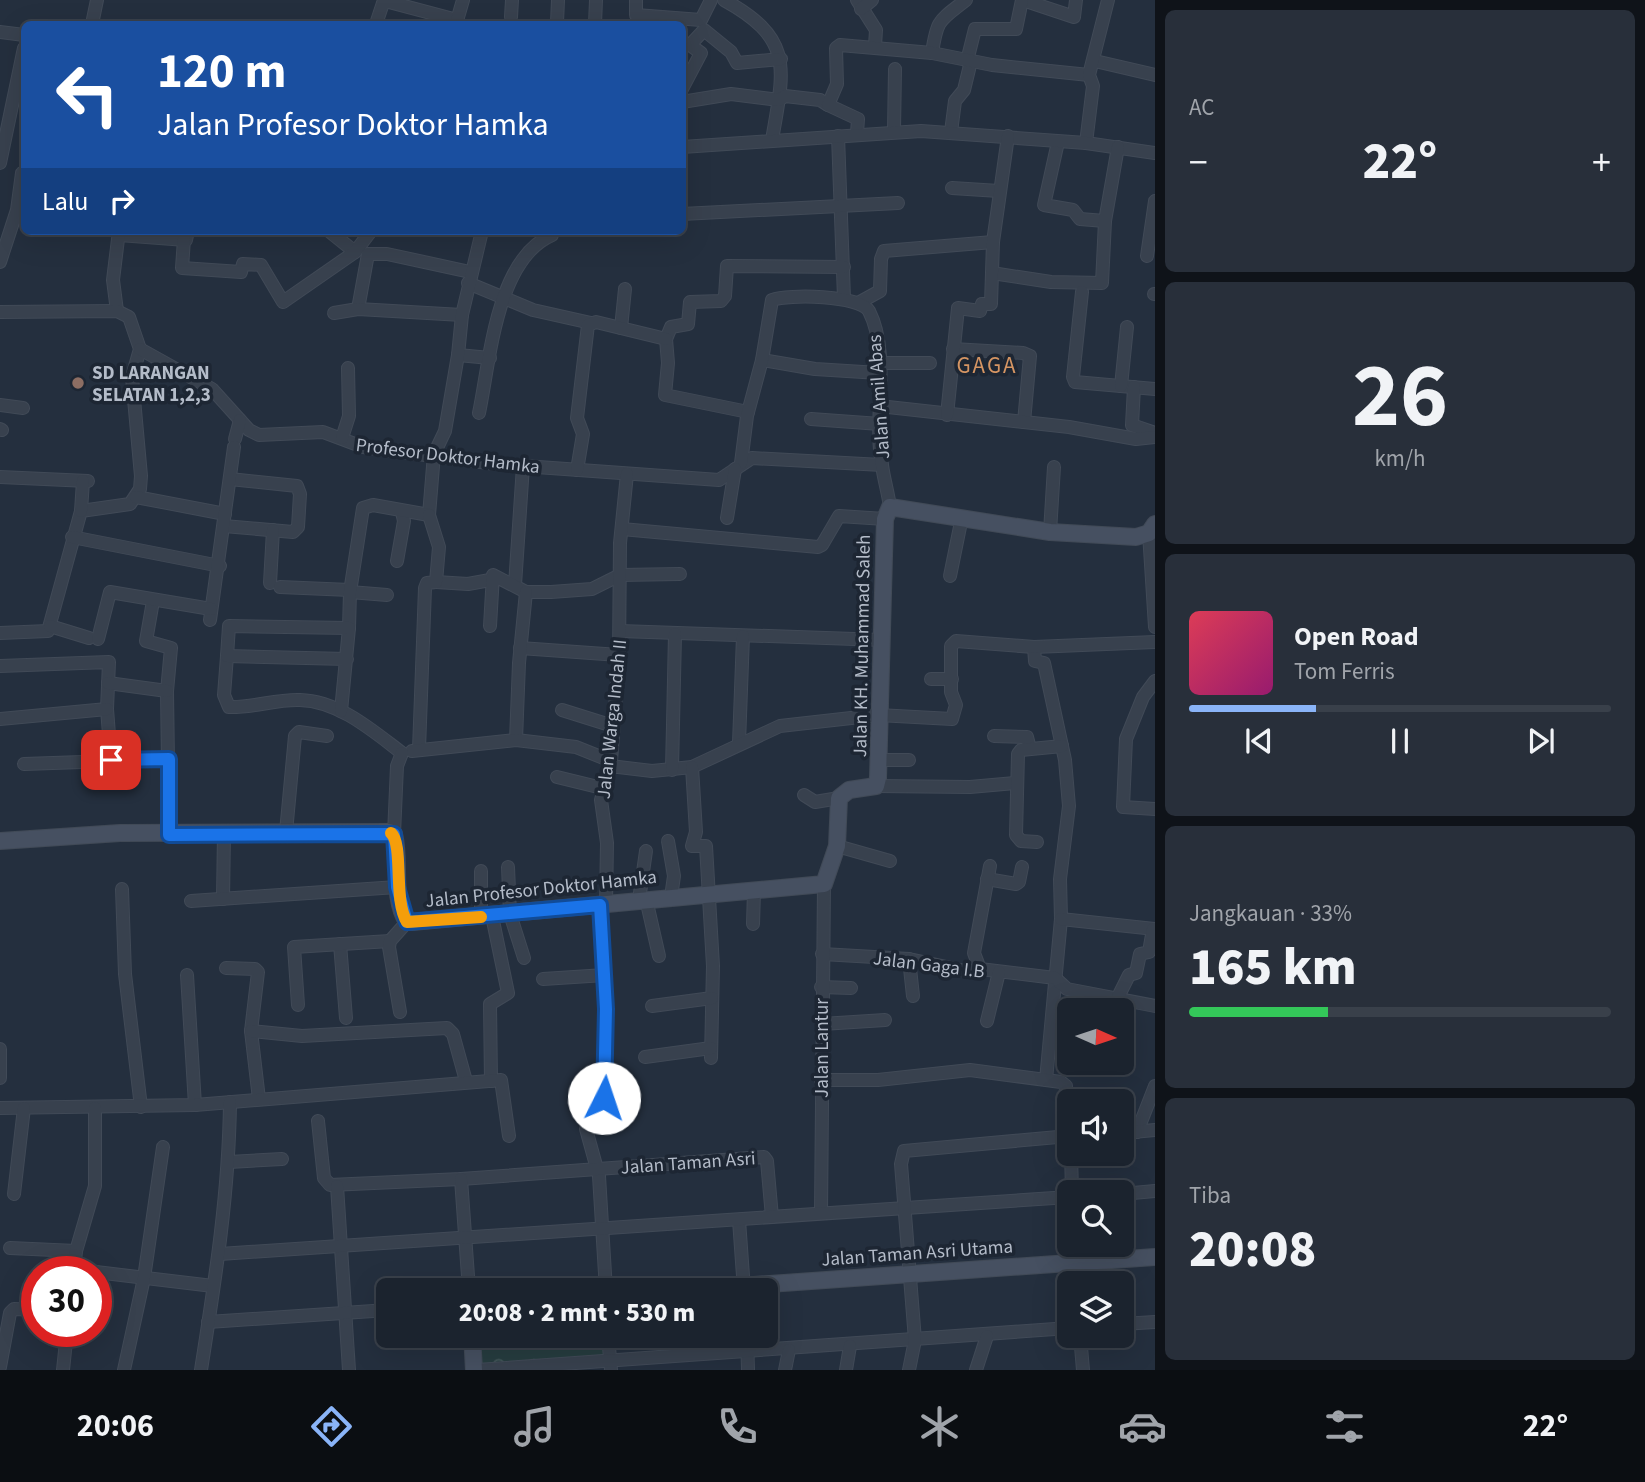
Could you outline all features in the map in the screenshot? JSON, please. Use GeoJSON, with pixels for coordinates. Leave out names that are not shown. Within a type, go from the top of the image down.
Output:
{"type":"FeatureCollection","features":[{"type":"Feature","properties":{"kind":"street"},"geometry":{"type":"LineString","coordinates":[[94,21],[97,0]]}},
{"type":"Feature","properties":{"kind":"street"},"geometry":{"type":"LineString","coordinates":[[456,21],[463,0]]}},
{"type":"Feature","properties":{"kind":"street"},"geometry":{"type":"LineString","coordinates":[[511,17],[512,0]]}},
{"type":"Feature","properties":{"kind":"street"},"geometry":{"type":"LineString","coordinates":[[557,21],[558,0]]}},
{"type":"Feature","properties":{"kind":"street"},"geometry":{"type":"LineString","coordinates":[[595,21],[596,0]]}},
{"type":"Feature","properties":{"kind":"street"},"geometry":{"type":"LineString","coordinates":[[636,0],[636,20],[701,20],[711,0]]}},
{"type":"Feature","properties":{"kind":"street"},"geometry":{"type":"LineString","coordinates":[[872,0],[859,5],[876,30],[875,46]]}},
{"type":"Feature","properties":{"kind":"street"},"geometry":{"type":"LineString","coordinates":[[932,53],[934,30],[939,21],[966,0]]}},
{"type":"Feature","properties":{"kind":"street"},"geometry":{"type":"LineString","coordinates":[[951,131],[955,101],[964,90],[975,29],[1016,29],[1023,0],[1073,17],[1076,0]]}},
{"type":"Feature","properties":{"kind":"street"},"geometry":{"type":"LineString","coordinates":[[1086,143],[1093,86],[1089,75],[1095,61],[1108,0]]}},
{"type":"Feature","properties":{"kind":"street"},"geometry":{"type":"LineString","coordinates":[[376,21],[378,9],[383,3],[389,2],[453,21]]}},
{"type":"Feature","properties":{"kind":"street"},"geometry":{"type":"LineString","coordinates":[[728,2],[744,11],[774,38],[781,59],[779,100],[772,140]]}},
{"type":"Feature","properties":{"kind":"street"},"geometry":{"type":"LineString","coordinates":[[686,81],[701,53],[690,45],[705,30],[731,52],[737,63],[781,59]]}},
{"type":"Feature","properties":{"kind":"street"},"geometry":{"type":"LineString","coordinates":[[0,32],[21,35]]}},
{"type":"Feature","properties":{"kind":"street"},"geometry":{"type":"LineString","coordinates":[[828,105],[837,84],[837,46],[875,46],[969,61],[1089,75]]}},
{"type":"Feature","properties":{"kind":"street"},"geometry":{"type":"LineString","coordinates":[[1095,61],[1155,75]]}},
{"type":"Feature","properties":{"kind":"street"},"geometry":{"type":"LineString","coordinates":[[21,62],[0,164],[21,172]]}},
{"type":"Feature","properties":{"kind":"street"},"geometry":{"type":"LineString","coordinates":[[894,69],[894,131]]}},
{"type":"Feature","properties":{"kind":"street"},"geometry":{"type":"LineString","coordinates":[[686,101],[731,94],[779,100],[785,96],[820,100],[859,119],[857,133]]}},
{"type":"Feature","properties":{"kind":"street"},"geometry":{"type":"LineString","coordinates":[[686,142],[772,140],[894,131],[951,131],[1086,143],[1155,153]]}},
{"type":"Feature","properties":{"kind":"street"},"geometry":{"type":"LineString","coordinates":[[838,136],[844,298]]}},
{"type":"Feature","properties":{"kind":"street"},"geometry":{"type":"LineString","coordinates":[[947,415],[958,308],[980,310],[982,304],[990,304],[993,242],[1008,136]]}},
{"type":"Feature","properties":{"kind":"street"},"geometry":{"type":"LineString","coordinates":[[1058,142],[1044,205],[1073,210],[1080,219],[1105,221]]}},
{"type":"Feature","properties":{"kind":"street"},"geometry":{"type":"LineString","coordinates":[[992,273],[1051,282],[1102,284],[1105,221],[1118,147]]}},
{"type":"Feature","properties":{"kind":"street"},"geometry":{"type":"LineString","coordinates":[[0,262],[18,210],[21,188]]}},
{"type":"Feature","properties":{"kind":"street"},"geometry":{"type":"LineString","coordinates":[[952,188],[999,191]]}},
{"type":"Feature","properties":{"kind":"street"},"geometry":{"type":"LineString","coordinates":[[1147,257],[1155,201]]}},
{"type":"Feature","properties":{"kind":"street"},"geometry":{"type":"LineString","coordinates":[[686,214],[898,203]]}},
{"type":"Feature","properties":{"kind":"street"},"geometry":{"type":"LineString","coordinates":[[117,311],[113,280],[119,235]]}},
{"type":"Feature","properties":{"kind":"street"},"geometry":{"type":"LineString","coordinates":[[186,235],[182,268],[240,272],[243,264],[261,265],[283,302],[355,252],[368,235]]}},
{"type":"Feature","properties":{"kind":"street"},"geometry":{"type":"LineString","coordinates":[[334,235],[355,252]]}},
{"type":"Feature","properties":{"kind":"street"},"geometry":{"type":"LineString","coordinates":[[436,582],[439,547],[429,515],[434,454],[444,430],[469,278],[481,235]]}},
{"type":"Feature","properties":{"kind":"street"},"geometry":{"type":"LineString","coordinates":[[479,413],[502,298],[524,260],[552,235]]}},
{"type":"Feature","properties":{"kind":"street"},"geometry":{"type":"LineString","coordinates":[[727,518],[748,412],[762,360],[772,300],[844,298],[860,302],[880,291],[881,259],[884,251],[993,242]]}},
{"type":"Feature","properties":{"kind":"street"},"geometry":{"type":"LineString","coordinates":[[358,309],[368,254],[387,254],[469,278],[502,298],[533,310],[666,339]]}},
{"type":"Feature","properties":{"kind":"street"},"geometry":{"type":"LineString","coordinates":[[748,412],[665,395],[668,363],[666,339],[671,327],[688,324],[690,302],[721,302],[725,296],[727,266],[844,267]]}},
{"type":"Feature","properties":{"kind":"street"},"geometry":{"type":"LineString","coordinates":[[621,328],[625,289]]}},
{"type":"Feature","properties":{"kind":"street"},"geometry":{"type":"LineString","coordinates":[[1082,292],[1073,377],[1080,383],[1155,389]]}},
{"type":"Feature","properties":{"kind":"street","name":"Jalan Amil Abas"},"geometry":{"type":"LineString","coordinates":[[860,302],[868,310],[879,368],[882,465],[887,513]]}},
{"type":"Feature","properties":{"kind":"street"},"geometry":{"type":"LineString","coordinates":[[334,313],[358,309],[462,315]]}},
{"type":"Feature","properties":{"kind":"street"},"geometry":{"type":"LineString","coordinates":[[0,312],[117,311],[132,323],[140,349],[132,377],[141,476],[136,497],[130,504],[81,511]]}},
{"type":"Feature","properties":{"kind":"street"},"geometry":{"type":"LineString","coordinates":[[577,470],[583,434],[577,418],[590,324]]}},
{"type":"Feature","properties":{"kind":"street"},"geometry":{"type":"LineString","coordinates":[[1121,386],[1126,327]]}},
{"type":"Feature","properties":{"kind":"street","name":"Profesor Doktor Hamka"},"geometry":{"type":"LineString","coordinates":[[140,349],[212,389],[240,420],[259,435],[323,432],[363,447],[523,466],[719,480],[752,458],[882,465]]}},
{"type":"Feature","properties":{"kind":"street"},"geometry":{"type":"LineString","coordinates":[[953,349],[1023,353],[1030,356],[1024,422]]}},
{"type":"Feature","properties":{"kind":"street"},"geometry":{"type":"LineString","coordinates":[[458,355],[490,358]]}},
{"type":"Feature","properties":{"kind":"street"},"geometry":{"type":"LineString","coordinates":[[762,360],[815,369],[879,368],[930,363]]}},
{"type":"Feature","properties":{"kind":"street"},"geometry":{"type":"LineString","coordinates":[[342,438],[349,416],[348,368]]}},
{"type":"Feature","properties":{"kind":"street"},"geometry":{"type":"LineString","coordinates":[[1134,387],[1132,425],[1155,435]]}},
{"type":"Feature","properties":{"kind":"street"},"geometry":{"type":"LineString","coordinates":[[0,405],[23,408]]}},
{"type":"Feature","properties":{"kind":"street"},"geometry":{"type":"LineString","coordinates":[[879,406],[1024,422],[1136,439],[1155,435]]}},
{"type":"Feature","properties":{"kind":"street"},"geometry":{"type":"LineString","coordinates":[[811,419],[880,424]]}},
{"type":"Feature","properties":{"kind":"street"},"geometry":{"type":"LineString","coordinates":[[50,626],[93,639],[110,592],[211,615],[220,566],[234,443],[240,420]]}},
{"type":"Feature","properties":{"kind":"street"},"geometry":{"type":"LineString","coordinates":[[516,740],[523,466]]}},
{"type":"Feature","properties":{"kind":"street"},"geometry":{"type":"LineString","coordinates":[[1050,532],[1054,467]]}},
{"type":"Feature","properties":{"kind":"street","name":"Jalan Warga Indah II"},"geometry":{"type":"LineString","coordinates":[[605,1278],[597,1168],[586,1129],[590,1111],[604,1098],[606,1091],[603,904],[608,860],[602,788],[610,764],[619,655],[622,529],[627,474]]}},
{"type":"Feature","properties":{"kind":"street"},"geometry":{"type":"LineString","coordinates":[[0,477],[85,481],[81,511],[48,631],[41,634],[0,634]]}},
{"type":"Feature","properties":{"kind":"street"},"geometry":{"type":"LineString","coordinates":[[136,497],[224,520],[273,530],[297,530],[300,494],[297,486],[230,479]]}},
{"type":"Feature","properties":{"kind":"street"},"geometry":{"type":"LineString","coordinates":[[341,711],[348,659],[350,591],[363,509],[368,504],[429,515]]}},
{"type":"Feature","properties":{"kind":"street"},"geometry":{"type":"LineString","coordinates":[[397,561],[404,521],[402,512]]}},
{"type":"Feature","properties":{"kind":"street"},"geometry":{"type":"LineString","coordinates":[[622,529],[818,547],[822,545],[839,516],[887,513],[962,517],[1050,532],[1136,537],[1152,529],[1155,627]]}},
{"type":"Feature","properties":{"kind":"street","name":"Jalan KH. Muhammad Saleh"},"geometry":{"type":"LineString","coordinates":[[876,786],[880,760],[878,715],[887,513]]}},
{"type":"Feature","properties":{"kind":"street"},"geometry":{"type":"LineString","coordinates":[[950,576],[962,517]]}},
{"type":"Feature","properties":{"kind":"street"},"geometry":{"type":"LineString","coordinates":[[273,530],[275,585],[387,595]]}},
{"type":"Feature","properties":{"kind":"street"},"geometry":{"type":"LineString","coordinates":[[72,537],[220,566]]}},
{"type":"Feature","properties":{"kind":"street"},"geometry":{"type":"LineString","coordinates":[[490,626],[490,580],[493,575],[519,583],[592,589],[621,575],[680,574]]}},
{"type":"Feature","properties":{"kind":"street"},"geometry":{"type":"LineString","coordinates":[[419,750],[427,583],[468,584],[490,580]]}},
{"type":"Feature","properties":{"kind":"street"},"geometry":{"type":"LineString","coordinates":[[153,601],[146,641],[171,648],[167,691],[169,835]]}},
{"type":"Feature","properties":{"kind":"street"},"geometry":{"type":"LineString","coordinates":[[349,628],[229,626],[224,695],[229,707],[303,700],[341,711],[402,753],[516,740],[576,747],[610,764],[672,770],[692,766],[780,726],[878,715],[948,720],[954,716],[956,705],[951,692],[951,646],[956,641],[1034,647],[1155,642]]}},
{"type":"Feature","properties":{"kind":"street"},"geometry":{"type":"LineString","coordinates":[[620,631],[883,640]]}},
{"type":"Feature","properties":{"kind":"street"},"geometry":{"type":"LineString","coordinates":[[672,770],[675,634]]}},
{"type":"Feature","properties":{"kind":"street"},"geometry":{"type":"LineString","coordinates":[[739,743],[743,636]]}},
{"type":"Feature","properties":{"kind":"street"},"geometry":{"type":"LineString","coordinates":[[1034,647],[1035,661],[1044,663],[1062,746],[1069,806],[1060,879],[1061,919],[1046,1080]]}},
{"type":"Feature","properties":{"kind":"street"},"geometry":{"type":"LineString","coordinates":[[520,648],[619,655]]}},
{"type":"Feature","properties":{"kind":"street"},"geometry":{"type":"LineString","coordinates":[[227,656],[348,659]]}},
{"type":"Feature","properties":{"kind":"street"},"geometry":{"type":"LineString","coordinates":[[0,666],[109,662],[107,709],[111,760]]}},
{"type":"Feature","properties":{"kind":"street"},"geometry":{"type":"LineString","coordinates":[[931,679],[952,679]]}},
{"type":"Feature","properties":{"kind":"street"},"geometry":{"type":"LineString","coordinates":[[1155,681],[1143,697],[1126,739],[1123,807],[1155,809]]}},
{"type":"Feature","properties":{"kind":"street"},"geometry":{"type":"LineString","coordinates":[[108,683],[167,691]]}},
{"type":"Feature","properties":{"kind":"street"},"geometry":{"type":"LineString","coordinates":[[0,719],[107,709]]}},
{"type":"Feature","properties":{"kind":"street"},"geometry":{"type":"LineString","coordinates":[[562,710],[613,726]]}},
{"type":"Feature","properties":{"kind":"street"},"geometry":{"type":"LineString","coordinates":[[286,832],[295,736],[299,732],[327,736]]}},
{"type":"Feature","properties":{"kind":"street"},"geometry":{"type":"LineString","coordinates":[[993,736],[1027,737],[1030,749]]}},
{"type":"Feature","properties":{"kind":"street"},"geometry":{"type":"LineString","coordinates":[[1037,842],[1017,839],[1015,783],[1018,754],[1030,749],[1062,746]]}},
{"type":"Feature","properties":{"kind":"street"},"geometry":{"type":"LineString","coordinates":[[0,841],[120,833],[394,834],[397,766],[402,753]]}},
{"type":"Feature","properties":{"kind":"street"},"geometry":{"type":"LineString","coordinates":[[24,764],[169,759]]}},
{"type":"Feature","properties":{"kind":"street"},"geometry":{"type":"LineString","coordinates":[[880,760],[909,760]]}},
{"type":"Feature","properties":{"kind":"street"},"geometry":{"type":"LineString","coordinates":[[645,1057],[711,1053],[710,894],[706,846],[692,846],[696,832],[692,766]]}},
{"type":"Feature","properties":{"kind":"street"},"geometry":{"type":"LineString","coordinates":[[557,778],[602,788]]}},
{"type":"Feature","properties":{"kind":"street"},"geometry":{"type":"LineString","coordinates":[[804,795],[815,802],[839,798],[849,790],[876,786],[970,787],[1015,783]]}},
{"type":"Feature","properties":{"kind":"street"},"geometry":{"type":"LineString","coordinates":[[824,884],[829,877],[837,846],[839,798]]}},
{"type":"Feature","properties":{"kind":"street"},"geometry":{"type":"LineString","coordinates":[[223,899],[225,833]]}},
{"type":"Feature","properties":{"kind":"street","name":"Jalan Profesor Doktor Hamka"},"geometry":{"type":"LineString","coordinates":[[394,834],[397,887],[407,922],[486,917],[643,899],[824,884]]}},
{"type":"Feature","properties":{"kind":"street"},"geometry":{"type":"LineString","coordinates":[[668,841],[674,876],[671,897]]}},
{"type":"Feature","properties":{"kind":"street"},"geometry":{"type":"LineString","coordinates":[[837,846],[890,861]]}},
{"type":"Feature","properties":{"kind":"street"},"geometry":{"type":"LineString","coordinates":[[646,851],[643,899],[659,956]]}},
{"type":"Feature","properties":{"kind":"street"},"geometry":{"type":"LineString","coordinates":[[508,867],[510,914],[523,958]]}},
{"type":"Feature","properties":{"kind":"street"},"geometry":{"type":"LineString","coordinates":[[980,970],[974,953],[989,872],[1016,884],[1019,883],[1022,867]]}},
{"type":"Feature","properties":{"kind":"street"},"geometry":{"type":"LineString","coordinates":[[481,871],[486,917],[508,993],[489,1004],[496,1080],[509,1136]]}},
{"type":"Feature","properties":{"kind":"street","name":"Jalan Lantur"},"geometry":{"type":"LineString","coordinates":[[821,1213],[824,884]]}},
{"type":"Feature","properties":{"kind":"street"},"geometry":{"type":"LineString","coordinates":[[191,901],[397,887]]}},
{"type":"Feature","properties":{"kind":"street"},"geometry":{"type":"LineString","coordinates":[[122,889],[125,974],[141,1107]]}},
{"type":"Feature","properties":{"kind":"street"},"geometry":{"type":"LineString","coordinates":[[753,924],[754,891]]}},
{"type":"Feature","properties":{"kind":"street"},"geometry":{"type":"LineString","coordinates":[[1061,919],[1154,929],[1149,952],[1140,954],[1136,973],[1129,975],[1118,997]]}},
{"type":"Feature","properties":{"kind":"street"},"geometry":{"type":"LineString","coordinates":[[298,1005],[295,947],[390,941],[407,922]]}},
{"type":"Feature","properties":{"kind":"street"},"geometry":{"type":"LineString","coordinates":[[390,941],[400,1013]]}},
{"type":"Feature","properties":{"kind":"street"},"geometry":{"type":"LineString","coordinates":[[340,944],[346,1018]]}},
{"type":"Feature","properties":{"kind":"street","name":"Jalan Gaga I.B"},"geometry":{"type":"LineString","coordinates":[[822,954],[909,959],[970,972],[980,970],[1055,978],[1067,989],[1155,1006]]}},
{"type":"Feature","properties":{"kind":"street"},"geometry":{"type":"LineString","coordinates":[[909,959],[913,996]]}},
{"type":"Feature","properties":{"kind":"street"},"geometry":{"type":"LineString","coordinates":[[226,968],[257,969],[251,1031],[259,1099]]}},
{"type":"Feature","properties":{"kind":"street"},"geometry":{"type":"LineString","coordinates":[[987,1021],[999,972]]}},
{"type":"Feature","properties":{"kind":"street"},"geometry":{"type":"LineString","coordinates":[[187,975],[195,1105]]}},
{"type":"Feature","properties":{"kind":"street"},"geometry":{"type":"LineString","coordinates":[[543,979],[605,975]]}},
{"type":"Feature","properties":{"kind":"street"},"geometry":{"type":"LineString","coordinates":[[821,987],[851,988]]}},
{"type":"Feature","properties":{"kind":"street"},"geometry":{"type":"LineString","coordinates":[[652,1006],[712,998]]}},
{"type":"Feature","properties":{"kind":"street"},"geometry":{"type":"LineString","coordinates":[[822,1024],[885,1020]]}},
{"type":"Feature","properties":{"kind":"street"},"geometry":{"type":"LineString","coordinates":[[251,1031],[302,1035],[447,1028],[453,1034],[466,1081]]}},
{"type":"Feature","properties":{"kind":"street"},"geometry":{"type":"LineString","coordinates":[[0,1049],[0,1078]]}},
{"type":"Feature","properties":{"kind":"street"},"geometry":{"type":"LineString","coordinates":[[821,1080],[878,1080],[970,1070],[1046,1080],[1066,1086],[1066,1089]]}},
{"type":"Feature","properties":{"kind":"street"},"geometry":{"type":"LineString","coordinates":[[0,1108],[195,1105],[496,1080]]}},
{"type":"Feature","properties":{"kind":"street"},"geometry":{"type":"LineString","coordinates":[[1137,1132],[1155,1086]]}},
{"type":"Feature","properties":{"kind":"street"},"geometry":{"type":"LineString","coordinates":[[201,1370],[220,1254],[229,1162],[230,1102]]}},
{"type":"Feature","properties":{"kind":"street"},"geometry":{"type":"LineString","coordinates":[[15,1194],[24,1108]]}},
{"type":"Feature","properties":{"kind":"street"},"geometry":{"type":"LineString","coordinates":[[76,1256],[95,1186],[95,1108]]}},
{"type":"Feature","properties":{"kind":"street"},"geometry":{"type":"LineString","coordinates":[[318,1122],[324,1178],[330,1185],[337,1186],[349,1370]]}},
{"type":"Feature","properties":{"kind":"street"},"geometry":{"type":"LineString","coordinates":[[1134,1132],[1155,1130]]}},
{"type":"Feature","properties":{"kind":"street"},"geometry":{"type":"LineString","coordinates":[[909,1370],[915,1340],[901,1164],[904,1151],[1057,1137]]}},
{"type":"Feature","properties":{"kind":"street"},"geometry":{"type":"LineString","coordinates":[[124,1370],[145,1278],[163,1147]]}},
{"type":"Feature","properties":{"kind":"street","name":"Jalan Taman Asri"},"geometry":{"type":"LineString","coordinates":[[337,1186],[764,1157],[767,1161],[772,1217]]}},
{"type":"Feature","properties":{"kind":"street"},"geometry":{"type":"LineString","coordinates":[[229,1162],[282,1159]]}},
{"type":"Feature","properties":{"kind":"street"},"geometry":{"type":"LineString","coordinates":[[461,1179],[468,1278]]}},
{"type":"Feature","properties":{"kind":"street"},"geometry":{"type":"LineString","coordinates":[[1134,1193],[1155,1191]]}},
{"type":"Feature","properties":{"kind":"street"},"geometry":{"type":"LineString","coordinates":[[220,1254],[1057,1198]]}},
{"type":"Feature","properties":{"kind":"street"},"geometry":{"type":"LineString","coordinates":[[739,1220],[743,1278]]}},
{"type":"Feature","properties":{"kind":"street"},"geometry":{"type":"LineString","coordinates":[[10,1248],[76,1251]]}},
{"type":"Feature","properties":{"kind":"street"},"geometry":{"type":"LineString","coordinates":[[1073,1257],[1074,1271]]}},
{"type":"Feature","properties":{"kind":"street","name":"Jalan Taman Asri Utama"},"geometry":{"type":"LineString","coordinates":[[778,1284],[1155,1257]]}},
{"type":"Feature","properties":{"kind":"street"},"geometry":{"type":"LineString","coordinates":[[112,1274],[213,1286]]}},
{"type":"Feature","properties":{"kind":"street"},"geometry":{"type":"LineString","coordinates":[[0,1364],[10,1313],[14,1309],[21,1309]]}},
{"type":"Feature","properties":{"kind":"street"},"geometry":{"type":"LineString","coordinates":[[208,1322],[376,1311]]}},
{"type":"Feature","properties":{"kind":"street"},"geometry":{"type":"LineString","coordinates":[[1134,1323],[1155,1322]]}},
{"type":"Feature","properties":{"kind":"street"},"geometry":{"type":"LineString","coordinates":[[473,1348],[476,1370],[610,1365],[1057,1329]]}},
{"type":"Feature","properties":{"kind":"street"},"geometry":{"type":"LineString","coordinates":[[976,1370],[987,1336]]}},
{"type":"Feature","properties":{"kind":"street"},"geometry":{"type":"LineString","coordinates":[[846,1370],[850,1346]]}},
{"type":"Feature","properties":{"kind":"street"},"geometry":{"type":"LineString","coordinates":[[64,1370],[66,1347]]}},
{"type":"Feature","properties":{"kind":"street"},"geometry":{"type":"LineString","coordinates":[[748,1348],[748,1370]]}},
{"type":"Feature","properties":{"kind":"street"},"geometry":{"type":"LineString","coordinates":[[1081,1348],[1083,1370]]}},
{"type":"Feature","properties":{"kind":"street"},"geometry":{"type":"LineString","coordinates":[[785,1370],[789,1350]]}},
{"type":"Feature","properties":{"kind":"green space"},"geometry":{"type":"Polygon","coordinates":[[[471,1348],[609,1348],[610,1360],[473,1370],[471,1348]]]}},
{"type":"Feature","properties":{"kind":"slow traffic"},"geometry":{"type":"LineString","coordinates":[[391,833],[394,834],[396,842],[397,887],[402,914],[407,922],[481,917]]}},
{"type":"Feature","properties":{"kind":"place","name":"SD LARANGAN SELATAN 1,2,3"},"geometry":{"type":"Point","coordinates":[78,383]}},
{"type":"Feature","properties":{"kind":"district","name":"GAGA"},"geometry":{"type":"Point","coordinates":[987,365]}},
{"type":"Feature","properties":{"kind":"route"},"geometry":{"type":"LineString","coordinates":[[111,760],[169,759],[169,835],[286,832],[394,834],[397,887],[402,914],[407,922],[600,905],[606,1009],[607,1075],[604,1098]]}}]}
